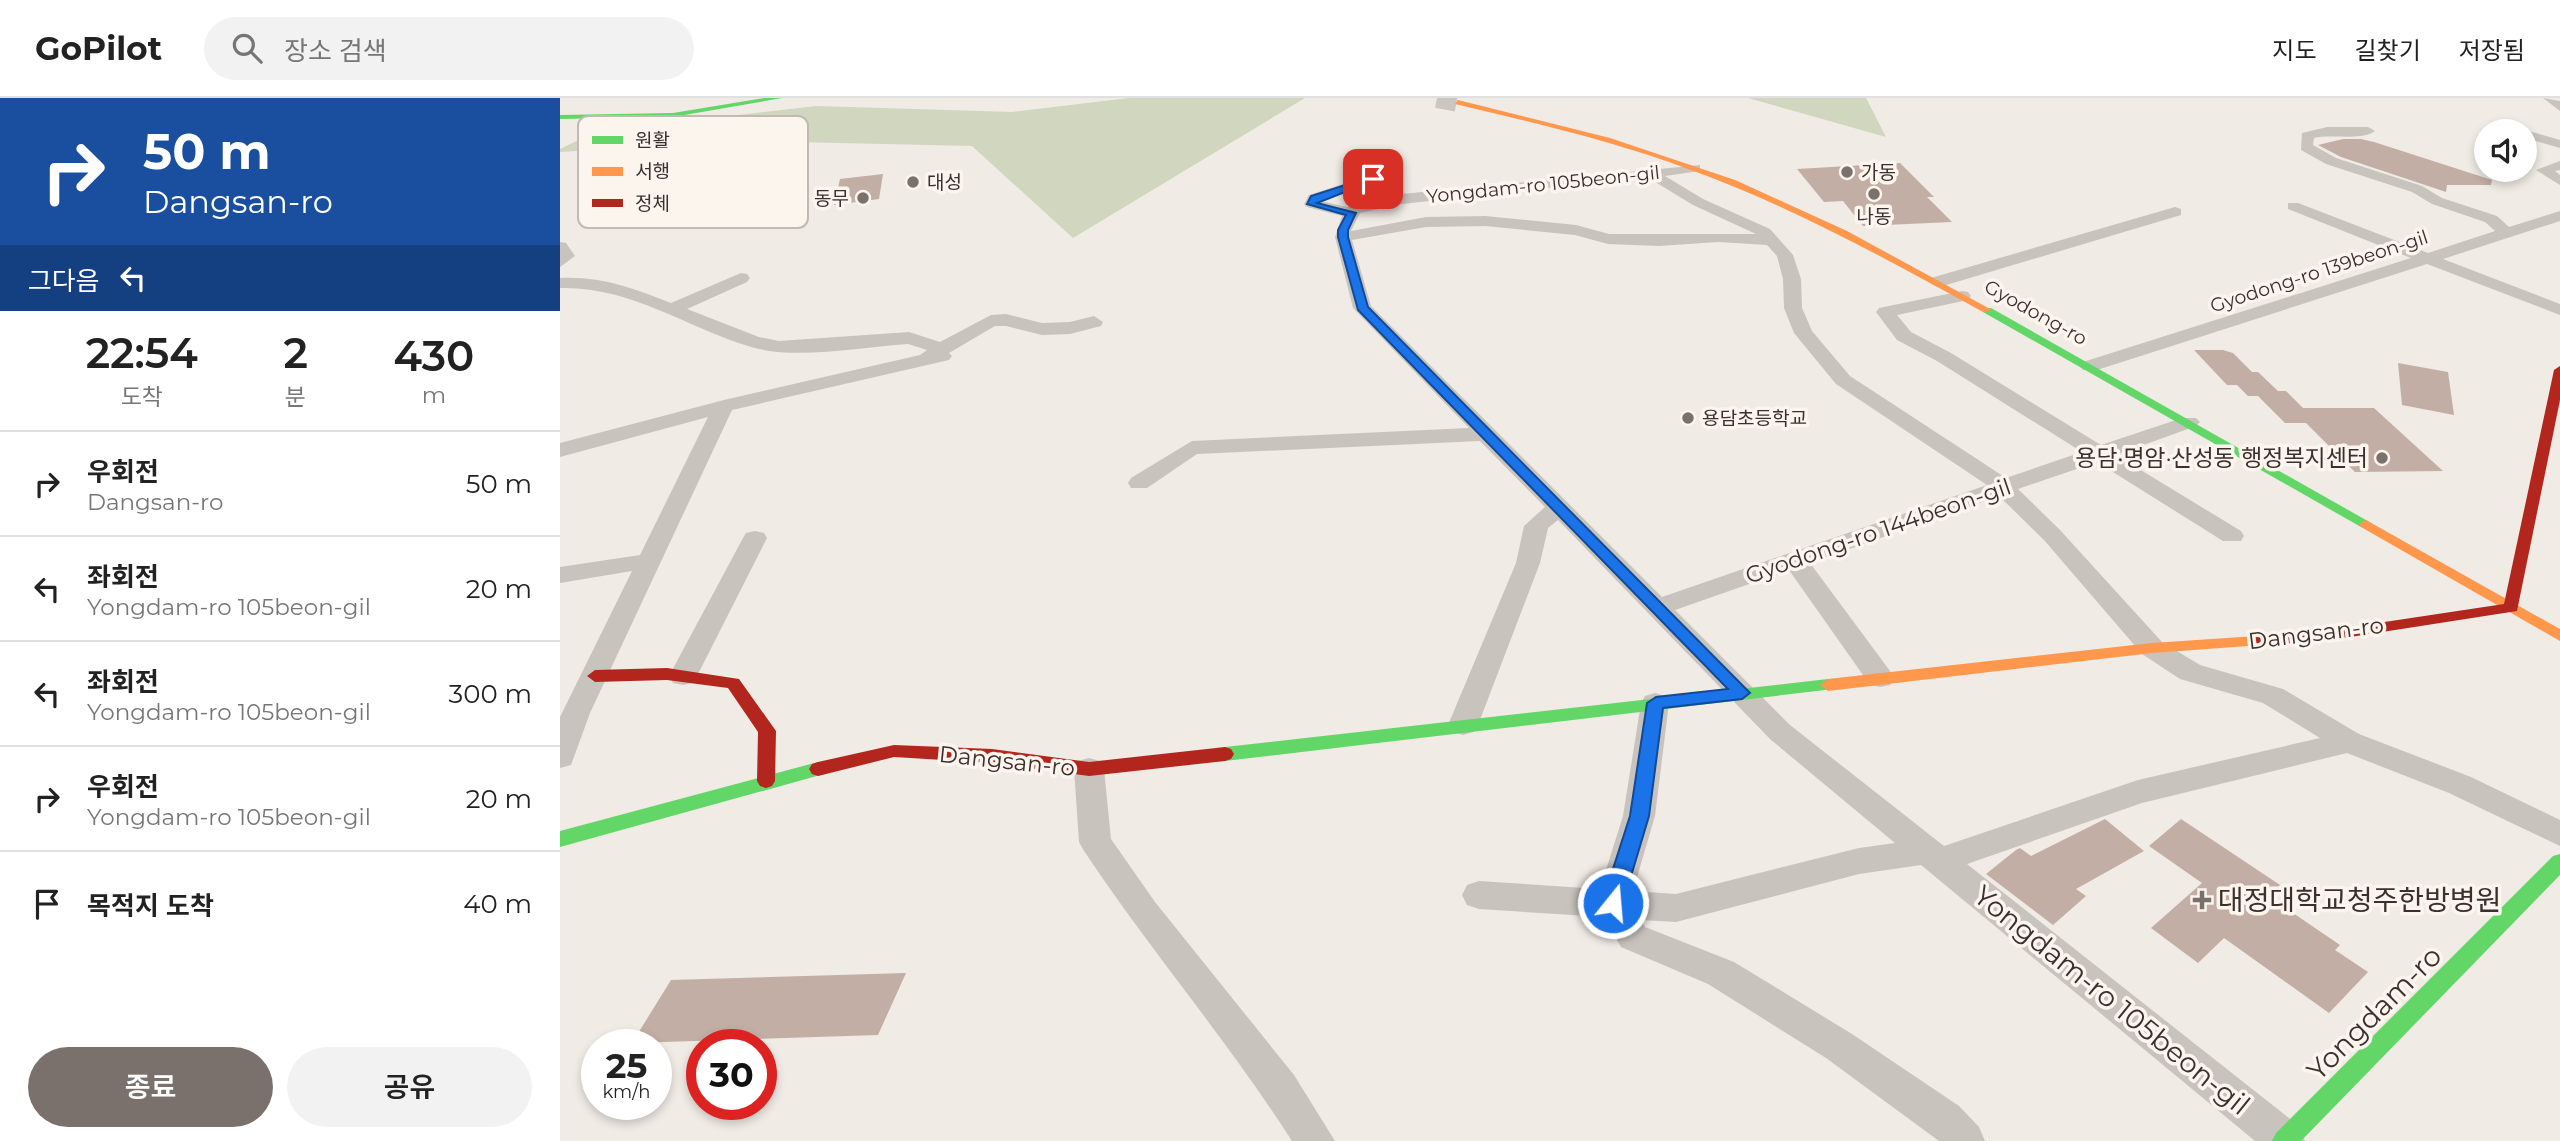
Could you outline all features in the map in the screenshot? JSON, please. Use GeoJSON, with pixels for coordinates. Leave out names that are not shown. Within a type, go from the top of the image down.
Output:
{"type":"FeatureCollection","features":[{"type":"Feature","properties":{"kind":"street"},"geometry":{"type":"LineString","coordinates":[[616,116],[673,115],[778,98]]}},
{"type":"Feature","properties":{"kind":"street"},"geometry":{"type":"LineString","coordinates":[[2549,98],[2560,107]]}},
{"type":"Feature","properties":{"kind":"street","name":"Gyodong-ro"},"geometry":{"type":"LineString","coordinates":[[1458,103],[1536,120],[1695,168],[1869,246],[2090,366],[2560,636]]}},
{"type":"Feature","properties":{"kind":"street"},"geometry":{"type":"LineString","coordinates":[[560,117],[578,117]]}},
{"type":"Feature","properties":{"kind":"street"},"geometry":{"type":"LineString","coordinates":[[2368,131],[2327,131],[2307,136],[2306,147],[2331,161],[2417,189],[2437,201],[2491,219],[2506,233]]}},
{"type":"Feature","properties":{"kind":"street"},"geometry":{"type":"LineString","coordinates":[[2537,137],[2560,144]]}},
{"type":"Feature","properties":{"kind":"street"},"geometry":{"type":"LineString","coordinates":[[2560,165],[2543,170],[2560,181]]}},
{"type":"Feature","properties":{"kind":"street","name":"Yongdam-ro 105beon-gil"},"geometry":{"type":"LineString","coordinates":[[1393,167],[1373,179],[1314,198],[1312,204],[1348,225],[1485,221],[1576,230],[1608,239],[1659,241],[1718,237],[1772,240]]}},
{"type":"Feature","properties":{"kind":"street","name":"Yongdam-ro 105beon-gil"},"geometry":{"type":"LineString","coordinates":[[1348,225],[1373,204],[1402,199],[1695,168]]}},
{"type":"Feature","properties":{"kind":"street"},"geometry":{"type":"LineString","coordinates":[[1650,173],[1698,202],[1764,232],[1785,255],[1792,279],[1793,308],[1803,333],[1843,380],[1992,477],[2052,535],[2152,648],[2190,672],[2273,696],[2349,742],[2460,785],[2560,834]]}},
{"type":"Feature","properties":{"kind":"street"},"geometry":{"type":"LineString","coordinates":[[2293,206],[2560,310]]}},
{"type":"Feature","properties":{"kind":"street"},"geometry":{"type":"LineString","coordinates":[[1937,282],[2175,212]]}},
{"type":"Feature","properties":{"kind":"street","name":"Gyodong-ro 139beon-gil"},"geometry":{"type":"LineString","coordinates":[[2090,366],[2560,216]]}},
{"type":"Feature","properties":{"kind":"street","name":"Yongdam-ro 105beon-gil"},"geometry":{"type":"LineString","coordinates":[[1348,225],[1362,308],[1780,732],[2285,1140]]}},
{"type":"Feature","properties":{"kind":"street"},"geometry":{"type":"LineString","coordinates":[[671,309],[741,278]]}},
{"type":"Feature","properties":{"kind":"street"},"geometry":{"type":"LineString","coordinates":[[560,283],[602,283],[754,342],[779,347],[909,338],[939,354]]}},
{"type":"Feature","properties":{"kind":"street"},"geometry":{"type":"LineString","coordinates":[[1962,296],[1885,312],[1904,336],[1944,357],[2232,536]]}},
{"type":"Feature","properties":{"kind":"street"},"geometry":{"type":"LineString","coordinates":[[560,450],[724,406],[939,354],[991,321],[1006,320],[1042,329],[1070,328],[1094,322]]}},
{"type":"Feature","properties":{"kind":"street"},"geometry":{"type":"LineString","coordinates":[[2511,608],[2560,370]]}},
{"type":"Feature","properties":{"kind":"street"},"geometry":{"type":"LineString","coordinates":[[560,757],[576,713],[724,406]]}},
{"type":"Feature","properties":{"kind":"street","name":"Gyodong-ro 144beon-gil"},"geometry":{"type":"LineString","coordinates":[[1658,607],[2189,422]]}},
{"type":"Feature","properties":{"kind":"street"},"geometry":{"type":"LineString","coordinates":[[1139,483],[1192,448],[1488,434]]}},
{"type":"Feature","properties":{"kind":"street"},"geometry":{"type":"LineString","coordinates":[[1463,725],[1528,563],[1536,537],[1536,526],[1560,507]]}},
{"type":"Feature","properties":{"kind":"street"},"geometry":{"type":"LineString","coordinates":[[682,676],[755,538]]}},
{"type":"Feature","properties":{"kind":"street"},"geometry":{"type":"LineString","coordinates":[[1795,560],[1880,678]]}},
{"type":"Feature","properties":{"kind":"street"},"geometry":{"type":"LineString","coordinates":[[560,575],[651,561]]}},
{"type":"Feature","properties":{"kind":"street","name":"Dangsan-ro"},"geometry":{"type":"LineString","coordinates":[[560,839],[766,780],[894,751],[992,757],[1088,769],[2152,648],[2318,637],[2511,608]]}},
{"type":"Feature","properties":{"kind":"street"},"geometry":{"type":"LineString","coordinates":[[595,676],[682,676],[733,683],[766,731],[766,780]]}},
{"type":"Feature","properties":{"kind":"street"},"geometry":{"type":"LineString","coordinates":[[1656,703],[1639,816],[1613,903],[1633,937],[1721,973],[1839,1045],[1945,1119],[1965,1141]]}},
{"type":"Feature","properties":{"kind":"street","name":"Yongdam-ro 105beon-gil"},"geometry":{"type":"LineString","coordinates":[[1933,856],[2138,792],[2349,742]]}},
{"type":"Feature","properties":{"kind":"street"},"geometry":{"type":"LineString","coordinates":[[1088,769],[1089,802],[1095,842],[1143,912],[1280,1088],[1315,1141]]}},
{"type":"Feature","properties":{"kind":"street"},"geometry":{"type":"LineString","coordinates":[[1479,895],[1676,908],[1859,861],[1933,856]]}},
{"type":"Feature","properties":{"kind":"street","name":"Yongdam-ro"},"geometry":{"type":"LineString","coordinates":[[2285,1140],[2560,862]]}},
{"type":"Feature","properties":{"kind":"green space"},"geometry":{"type":"Polygon","coordinates":[[[1129,98],[1305,98],[1073,238],[972,146],[808,142],[808,116],[731,116],[816,106],[1012,112],[1129,98]]]}},
{"type":"Feature","properties":{"kind":"green space"},"geometry":{"type":"Polygon","coordinates":[[[1748,98],[1866,98],[1886,137],[1748,98]]]}},
{"type":"Feature","properties":{"kind":"green space"},"geometry":{"type":"Polygon","coordinates":[[[578,140],[578,151],[560,152],[560,149],[578,140]]]}},
{"type":"Feature","properties":{"kind":"building"},"geometry":{"type":"Polygon","coordinates":[[[2343,139],[2374,142],[2474,174],[2474,182],[2492,182],[2491,185],[2447,185],[2446,192],[2341,157],[2318,145],[2343,139]]]}},
{"type":"Feature","properties":{"kind":"building"},"geometry":{"type":"Polygon","coordinates":[[[1900,163],[1934,197],[1927,197],[1952,222],[1863,226],[1843,201],[1824,202],[1797,169],[1900,163]]]}},
{"type":"Feature","properties":{"kind":"building"},"geometry":{"type":"Polygon","coordinates":[[[883,174],[879,199],[834,205],[840,179],[883,174]]]}},
{"type":"Feature","properties":{"kind":"building"},"geometry":{"type":"Polygon","coordinates":[[[2194,350],[2223,350],[2233,353],[2252,372],[2258,372],[2278,391],[2286,391],[2303,408],[2374,408],[2443,471],[2355,472],[2306,423],[2285,423],[2258,396],[2248,396],[2237,385],[2227,385],[2194,350]]]}},
{"type":"Feature","properties":{"kind":"building"},"geometry":{"type":"Polygon","coordinates":[[[2398,363],[2448,372],[2454,415],[2402,405],[2398,363]]]}},
{"type":"Feature","properties":{"kind":"building"},"geometry":{"type":"Polygon","coordinates":[[[2105,819],[2144,851],[2076,889],[2086,896],[2053,925],[1986,874],[2020,848],[2031,856],[2105,819]]]}},
{"type":"Feature","properties":{"kind":"building"},"geometry":{"type":"Polygon","coordinates":[[[2181,819],[2280,885],[2268,896],[2340,945],[2335,950],[2368,972],[2329,1013],[2224,938],[2198,963],[2151,928],[2202,883],[2149,846],[2181,819]]]}},
{"type":"Feature","properties":{"kind":"building"},"geometry":{"type":"Polygon","coordinates":[[[906,973],[878,1035],[777,1038],[777,1029],[686,1029],[686,1041],[672,1042],[672,1029],[641,1029],[671,980],[906,973]]]}},
{"type":"Feature","properties":{"kind":"tunnel"},"geometry":{"type":"LineString","coordinates":[[1437,98],[1458,102]]}},
{"type":"Feature","properties":{"kind":"traffic: fast"},"geometry":{"type":"LineString","coordinates":[[616,116],[673,115],[778,98]]}},
{"type":"Feature","properties":{"kind":"traffic: fast"},"geometry":{"type":"LineString","coordinates":[[560,117],[578,117]]}},
{"type":"Feature","properties":{"kind":"traffic: fast"},"geometry":{"type":"LineString","coordinates":[[1987,310],[2366,524]]}},
{"type":"Feature","properties":{"kind":"traffic: fast"},"geometry":{"type":"LineString","coordinates":[[1225,754],[1828,685]]}},
{"type":"Feature","properties":{"kind":"traffic: fast"},"geometry":{"type":"LineString","coordinates":[[560,839],[818,769]]}},
{"type":"Feature","properties":{"kind":"traffic: fast"},"geometry":{"type":"LineString","coordinates":[[2284,1141],[2560,862]]}},
{"type":"Feature","properties":{"kind":"traffic: slow"},"geometry":{"type":"LineString","coordinates":[[1458,102],[1607,140],[1732,182],[1843,233],[1987,310]]}},
{"type":"Feature","properties":{"kind":"traffic: slow"},"geometry":{"type":"LineString","coordinates":[[2366,524],[2560,636]]}},
{"type":"Feature","properties":{"kind":"traffic: slow"},"geometry":{"type":"LineString","coordinates":[[1828,685],[2152,648],[2256,641]]}},
{"type":"Feature","properties":{"kind":"traffic: jam"},"geometry":{"type":"LineString","coordinates":[[2256,641],[2318,637],[2511,608],[2560,370]]}},
{"type":"Feature","properties":{"kind":"traffic: jam"},"geometry":{"type":"LineString","coordinates":[[595,676],[667,674],[733,683],[767,731],[766,781]]}},
{"type":"Feature","properties":{"kind":"traffic: jam"},"geometry":{"type":"LineString","coordinates":[[818,769],[894,751],[992,756],[1089,769],[1225,754]]}},
{"type":"Feature","properties":{"kind":"place","name":"가동"},"geometry":{"type":"Point","coordinates":[1847,172]}},
{"type":"Feature","properties":{"kind":"place","name":"대성"},"geometry":{"type":"Point","coordinates":[913,182]}},
{"type":"Feature","properties":{"kind":"place","name":"나동"},"geometry":{"type":"Point","coordinates":[1874,194]}},
{"type":"Feature","properties":{"kind":"place","name":"동무"},"geometry":{"type":"Point","coordinates":[863,198]}},
{"type":"Feature","properties":{"kind":"place","name":"용담초등학교"},"geometry":{"type":"Point","coordinates":[1688,418]}},
{"type":"Feature","properties":{"kind":"place","name":"용담·명암·산성동 행정복지센터"},"geometry":{"type":"Point","coordinates":[2382,458]}},
{"type":"Feature","properties":{"kind":"place","name":"대정대학교청주한방병원"},"geometry":{"type":"Point","coordinates":[2202,900]}},
{"type":"Feature","properties":{"kind":"route"},"geometry":{"type":"LineString","coordinates":[[1373,179],[1314,198],[1312,204],[1352,213],[1343,230],[1343,237],[1362,308],[1742,693],[1656,703],[1639,816],[1613,903]]}}]}
